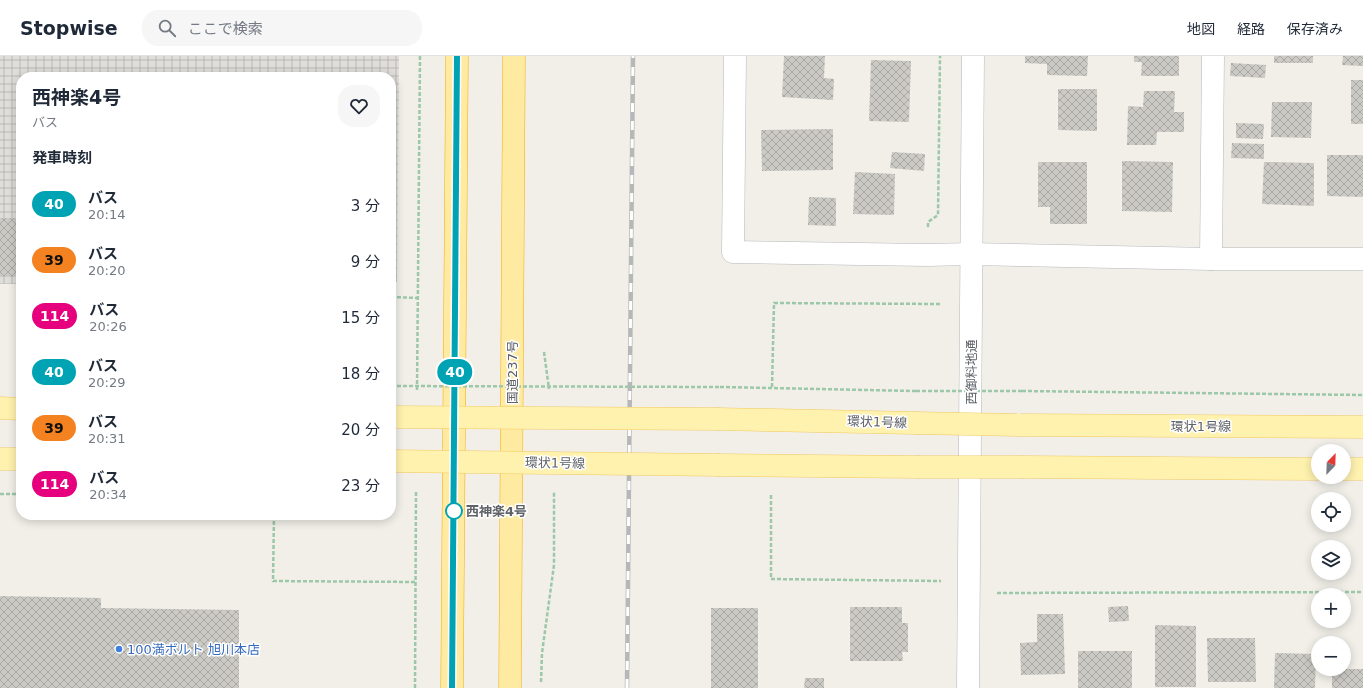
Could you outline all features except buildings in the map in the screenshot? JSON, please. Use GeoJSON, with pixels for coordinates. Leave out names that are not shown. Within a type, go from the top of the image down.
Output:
{"type":"FeatureCollection","features":[{"type":"Feature","properties":{"kind":"highway"},"geometry":{"type":"LineString","coordinates":[[452,688],[457,56]]}},
{"type":"Feature","properties":{"kind":"highway","name":"国道237号"},"geometry":{"type":"LineString","coordinates":[[510,688],[514,56]]}},
{"type":"Feature","properties":{"kind":"main road"},"geometry":{"type":"LineString","coordinates":[[0,408],[16,409]]}},
{"type":"Feature","properties":{"kind":"main road","name":"環状1号線"},"geometry":{"type":"LineString","coordinates":[[396,417],[719,419],[1022,425],[1363,427]]}},
{"type":"Feature","properties":{"kind":"main road"},"geometry":{"type":"LineString","coordinates":[[0,459],[16,459]]}},
{"type":"Feature","properties":{"kind":"main road","name":"環状1号線"},"geometry":{"type":"LineString","coordinates":[[396,461],[917,467],[1311,469]]}},
{"type":"Feature","properties":{"kind":"main road"},"geometry":{"type":"LineString","coordinates":[[1351,469],[1363,469]]}},
{"type":"Feature","properties":{"kind":"street"},"geometry":{"type":"LineString","coordinates":[[735,56],[733,252],[927,255],[972,254],[1211,259],[1363,259]]}},
{"type":"Feature","properties":{"kind":"street","name":"西御料地通"},"geometry":{"type":"LineString","coordinates":[[968,688],[973,56]]}},
{"type":"Feature","properties":{"kind":"street"},"geometry":{"type":"LineString","coordinates":[[1211,259],[1213,56]]}},
{"type":"Feature","properties":{"kind":"path"},"geometry":{"type":"LineString","coordinates":[[417,391],[420,56]]}},
{"type":"Feature","properties":{"kind":"path"},"geometry":{"type":"LineString","coordinates":[[927,255],[928,222],[938,215],[940,56]]}},
{"type":"Feature","properties":{"kind":"path"},"geometry":{"type":"LineString","coordinates":[[396,298],[418,298]]}},
{"type":"Feature","properties":{"kind":"path"},"geometry":{"type":"LineString","coordinates":[[772,387],[774,302],[946,304]]}},
{"type":"Feature","properties":{"kind":"path"},"geometry":{"type":"LineString","coordinates":[[544,352],[550,396]]}},
{"type":"Feature","properties":{"kind":"path"},"geometry":{"type":"LineString","coordinates":[[396,386],[772,387],[916,391],[1363,395]]}},
{"type":"Feature","properties":{"kind":"path"},"geometry":{"type":"LineString","coordinates":[[415,688],[416,483]]}},
{"type":"Feature","properties":{"kind":"path"},"geometry":{"type":"LineString","coordinates":[[541,688],[542,653],[554,565],[554,487]]}},
{"type":"Feature","properties":{"kind":"path"},"geometry":{"type":"LineString","coordinates":[[770,490],[771,579],[942,581]]}},
{"type":"Feature","properties":{"kind":"path"},"geometry":{"type":"LineString","coordinates":[[0,494],[16,494]]}},
{"type":"Feature","properties":{"kind":"path"},"geometry":{"type":"LineString","coordinates":[[274,520],[273,580],[416,582]]}},
{"type":"Feature","properties":{"kind":"path"},"geometry":{"type":"LineString","coordinates":[[969,594],[1031,592],[1363,592]]}},
{"type":"Feature","properties":{"kind":"shaded area"},"geometry":{"type":"Polygon","coordinates":[[[0,56],[399,56],[397,282],[396,72],[16,72],[16,284],[0,284],[0,56]]]}},
{"type":"Feature","properties":{"kind":"railway"},"geometry":{"type":"LineString","coordinates":[[627,688],[633,56]]}},
{"type":"Feature","properties":{"kind":"bus line","name":"40"},"geometry":{"type":"LineString","coordinates":[[452,688],[457,56]]}},
{"type":"Feature","properties":{"kind":"place","name":"西神楽4号"},"geometry":{"type":"Point","coordinates":[454,511]}},
{"type":"Feature","properties":{"kind":"place","name":"100満ボルト 旭川本店"},"geometry":{"type":"Point","coordinates":[119,649]}}]}
